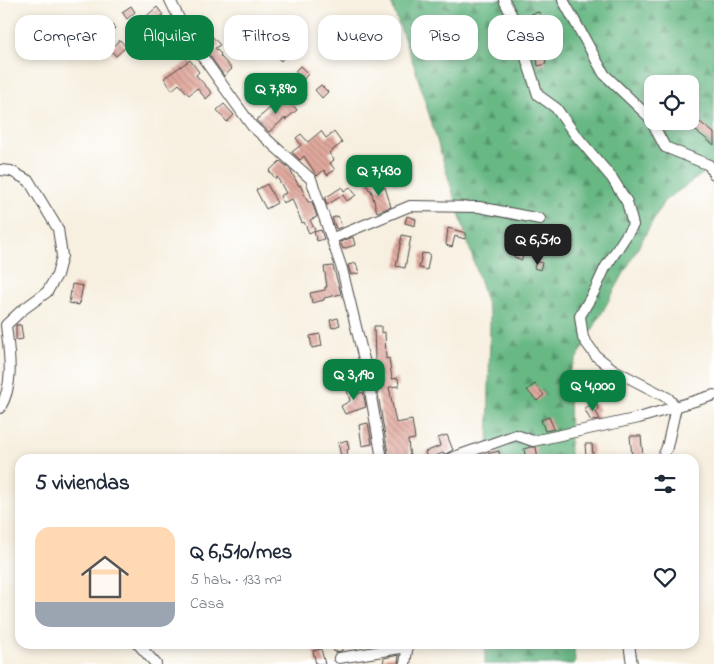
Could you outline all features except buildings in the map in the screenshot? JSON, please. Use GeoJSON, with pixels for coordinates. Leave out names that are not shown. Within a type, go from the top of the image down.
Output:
{"type":"FeatureCollection","features":[{"type":"Feature","properties":{"kind":"street"},"geometry":{"type":"LineString","coordinates":[[170,0],[188,37],[252,126],[312,179],[333,238],[366,368],[381,454]]}},
{"type":"Feature","properties":{"kind":"street"},"geometry":{"type":"LineString","coordinates":[[504,0],[514,20],[538,95],[556,108],[574,133],[612,178],[627,202],[633,225],[605,268],[580,316],[583,338],[596,356],[614,370],[668,398],[676,407]]}},
{"type":"Feature","properties":{"kind":"street"},"geometry":{"type":"LineString","coordinates":[[563,0],[604,74],[649,117],[665,146],[709,165],[714,174]]}},
{"type":"Feature","properties":{"kind":"street"},"geometry":{"type":"LineString","coordinates":[[0,170],[11,171],[28,181],[58,230],[62,256],[57,275],[47,292],[3,323],[11,369],[5,400],[0,408]]}},
{"type":"Feature","properties":{"kind":"street"},"geometry":{"type":"LineString","coordinates":[[333,238],[410,206],[479,207],[540,219]]}},
{"type":"Feature","properties":{"kind":"street"},"geometry":{"type":"LineString","coordinates":[[463,454],[516,435],[534,441],[639,418],[714,395]]}},
{"type":"Feature","properties":{"kind":"street"},"geometry":{"type":"LineString","coordinates":[[664,454],[676,407]]}},
{"type":"Feature","properties":{"kind":"street"},"geometry":{"type":"LineString","coordinates":[[142,649],[156,664]]}},
{"type":"Feature","properties":{"kind":"street"},"geometry":{"type":"LineString","coordinates":[[339,658],[386,649]]}},
{"type":"Feature","properties":{"kind":"street"},"geometry":{"type":"LineString","coordinates":[[406,664],[407,649]]}},
{"type":"Feature","properties":{"kind":"street"},"geometry":{"type":"LineString","coordinates":[[629,649],[632,664]]}},
{"type":"Feature","properties":{"kind":"green space"},"geometry":{"type":"Polygon","coordinates":[[[390,0],[714,0],[714,166],[664,201],[569,372],[570,454],[488,454],[490,315],[412,60],[478,60],[478,15],[411,15],[411,57],[401,30],[401,15],[396,15],[390,0]]]}},
{"type":"Feature","properties":{"kind":"green space"},"geometry":{"type":"Polygon","coordinates":[[[485,649],[574,649],[575,664],[485,664],[485,649]]]}}]}
